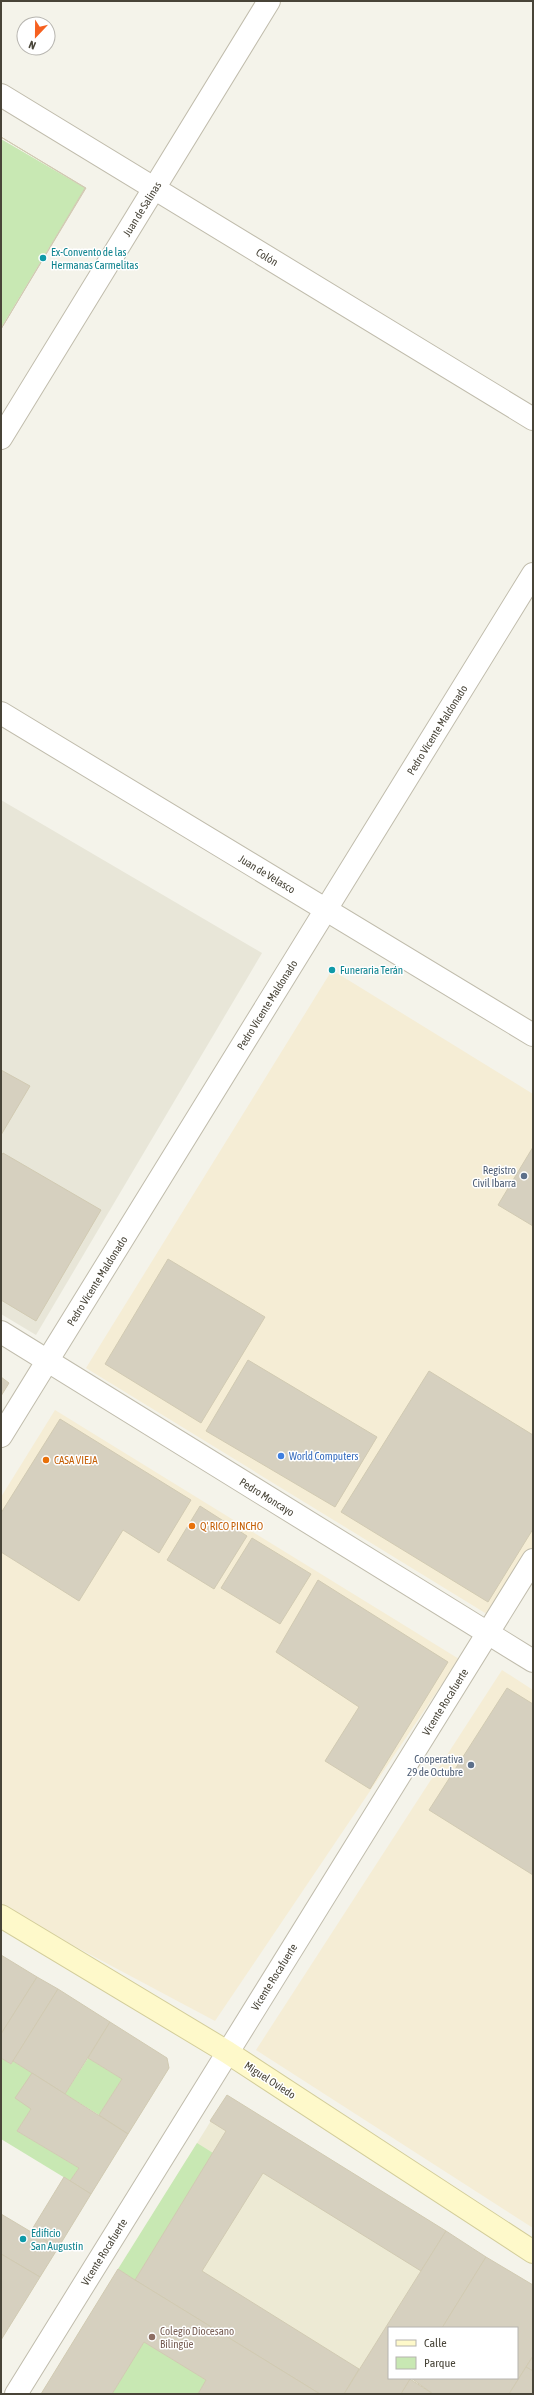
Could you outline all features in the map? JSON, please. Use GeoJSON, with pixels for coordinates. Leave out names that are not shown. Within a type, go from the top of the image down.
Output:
{"type":"FeatureCollection","features":[{"type":"Feature","properties":{"kind":"street","name":"Juan de Salinas"},"geometry":{"type":"LineString","coordinates":[[1,438],[269,1]]}},
{"type":"Feature","properties":{"kind":"street","name":"Colón"},"geometry":{"type":"LineString","coordinates":[[1,95],[533,419]]}},
{"type":"Feature","properties":{"kind":"street","name":"Pedro Vicente Maldonado"},"geometry":{"type":"LineString","coordinates":[[1,1436],[533,574]]}},
{"type":"Feature","properties":{"kind":"street","name":"Juan de Velasco"},"geometry":{"type":"LineString","coordinates":[[1,713],[533,1035]]}},
{"type":"Feature","properties":{"kind":"street","name":"Pedro Moncayo"},"geometry":{"type":"LineString","coordinates":[[1,1332],[533,1661]]}},
{"type":"Feature","properties":{"kind":"street","name":"Vicente Rocafuerte"},"geometry":{"type":"LineString","coordinates":[[16,2394],[533,1560]]}},
{"type":"Feature","properties":{"kind":"street","name":"Miguel Oviedo"},"geometry":{"type":"LineString","coordinates":[[1,1916],[227,2052],[533,2252]]}},
{"type":"Feature","properties":{"kind":"shaded area"},"geometry":{"type":"Polygon","coordinates":[[[1,800],[262,953],[36,1335],[1,1314],[1,800]]]}},
{"type":"Feature","properties":{"kind":"shaded area"},"geometry":{"type":"Polygon","coordinates":[[[332,970],[533,1094],[533,1547],[490,1616],[86,1368],[332,970]]]}},
{"type":"Feature","properties":{"kind":"shaded area"},"geometry":{"type":"Polygon","coordinates":[[[55,1410],[459,1659],[215,2021],[1,1907],[1,1497],[55,1410]]]}},
{"type":"Feature","properties":{"kind":"shaded area"},"geometry":{"type":"Polygon","coordinates":[[[502,1670],[533,1690],[533,2228],[256,2050],[502,1670]]]}},
{"type":"Feature","properties":{"kind":"shaded area"},"geometry":{"type":"Polygon","coordinates":[[[227,2095],[446,2231],[344,2394],[41,2394],[227,2095]]]}},
{"type":"Feature","properties":{"kind":"green space"},"geometry":{"type":"Polygon","coordinates":[[[1,139],[85,188],[1,328],[1,139]]]}},
{"type":"Feature","properties":{"kind":"green space"},"geometry":{"type":"Polygon","coordinates":[[[1,2058],[11,2064],[13,2061],[32,2073],[31,2109],[17,2131],[79,2168],[70,2181],[1,2139],[1,2058]]]}},
{"type":"Feature","properties":{"kind":"green space"},"geometry":{"type":"Polygon","coordinates":[[[88,2058],[122,2079],[99,2115],[65,2094],[88,2058]]]}},
{"type":"Feature","properties":{"kind":"green space"},"geometry":{"type":"Polygon","coordinates":[[[197,2143],[213,2153],[135,2280],[118,2269],[197,2143]]]}},
{"type":"Feature","properties":{"kind":"green space"},"geometry":{"type":"Polygon","coordinates":[[[144,2342],[206,2380],[198,2394],[112,2394],[144,2342]]]}},
{"type":"Feature","properties":{"kind":"building","name":"Ex-Convento de las Hermanas Carmelitas"},"geometry":{"type":"Polygon","coordinates":[[[1,137],[86,188],[1,329],[85,188],[1,137]]]}},
{"type":"Feature","properties":{"kind":"building"},"geometry":{"type":"Polygon","coordinates":[[[1,1070],[30,1086],[1,1135],[1,1070]]]}},
{"type":"Feature","properties":{"kind":"building","name":"Registro Civil Ibarra"},"geometry":{"type":"Polygon","coordinates":[[[533,1147],[533,1226],[498,1205],[533,1147]]]}},
{"type":"Feature","properties":{"kind":"building"},"geometry":{"type":"Polygon","coordinates":[[[3,1153],[101,1210],[36,1321],[1,1300],[1,1156],[3,1153]]]}},
{"type":"Feature","properties":{"kind":"building"},"geometry":{"type":"Polygon","coordinates":[[[168,1259],[265,1317],[201,1423],[105,1364],[168,1259]]]}},
{"type":"Feature","properties":{"kind":"building"},"geometry":{"type":"Polygon","coordinates":[[[248,1360],[377,1437],[335,1507],[206,1431],[248,1360]]]}},
{"type":"Feature","properties":{"kind":"building"},"geometry":{"type":"Polygon","coordinates":[[[429,1371],[533,1435],[533,1529],[488,1602],[341,1512],[429,1371]]]}},
{"type":"Feature","properties":{"kind":"building"},"geometry":{"type":"Polygon","coordinates":[[[1,1377],[9,1383],[1,1396],[1,1377]]]}},
{"type":"Feature","properties":{"kind":"building"},"geometry":{"type":"Polygon","coordinates":[[[60,1419],[191,1500],[159,1553],[123,1530],[79,1601],[1,1552],[1,1513],[60,1419]]]}},
{"type":"Feature","properties":{"kind":"building"},"geometry":{"type":"Polygon","coordinates":[[[200,1506],[247,1536],[214,1589],[167,1560],[200,1506]]]}},
{"type":"Feature","properties":{"kind":"building"},"geometry":{"type":"Polygon","coordinates":[[[252,1538],[311,1574],[280,1624],[221,1588],[252,1538]]]}},
{"type":"Feature","properties":{"kind":"building"},"geometry":{"type":"Polygon","coordinates":[[[318,1580],[448,1662],[370,1789],[325,1761],[359,1707],[276,1652],[318,1580]]]}},
{"type":"Feature","properties":{"kind":"building"},"geometry":{"type":"Polygon","coordinates":[[[507,1688],[533,1704],[533,1875],[429,1810],[507,1688]]]}},
{"type":"Feature","properties":{"kind":"building"},"geometry":{"type":"Polygon","coordinates":[[[1,1955],[37,1977],[1,2034],[1,1955]]]}},
{"type":"Feature","properties":{"kind":"building"},"geometry":{"type":"Polygon","coordinates":[[[37,1977],[58,1989],[11,2064],[1,2058],[1,2034],[37,1977]]]}},
{"type":"Feature","properties":{"kind":"building"},"geometry":{"type":"Polygon","coordinates":[[[58,1989],[110,2022],[65,2094],[13,2061],[58,1989]]]}},
{"type":"Feature","properties":{"kind":"building"},"geometry":{"type":"Polygon","coordinates":[[[110,2022],[167,2058],[169,2068],[128,2134],[99,2115],[122,2079],[88,2058],[110,2022]]]}},
{"type":"Feature","properties":{"kind":"building"},"geometry":{"type":"Polygon","coordinates":[[[32,2073],[128,2134],[91,2194],[70,2181],[79,2168],[17,2131],[31,2109],[15,2098],[32,2073]]]}},
{"type":"Feature","properties":{"kind":"building"},"geometry":{"type":"Polygon","coordinates":[[[227,2095],[446,2231],[421,2271],[263,2173],[202,2271],[359,2369],[344,2394],[320,2394],[135,2280],[226,2131],[210,2121],[227,2095]]]}},
{"type":"Feature","properties":{"kind":"building"},"geometry":{"type":"Polygon","coordinates":[[[64,2177],[91,2194],[58,2248],[31,2231],[64,2177]]]}},
{"type":"Feature","properties":{"kind":"building","name":"Edificio San Augustín"},"geometry":{"type":"Polygon","coordinates":[[[1,2214],[58,2248],[40,2277],[1,2254],[1,2214]]]}},
{"type":"Feature","properties":{"kind":"building"},"geometry":{"type":"Polygon","coordinates":[[[446,2231],[486,2257],[443,2327],[388,2327],[388,2379],[410,2379],[401,2394],[344,2394],[446,2231]]]}},
{"type":"Feature","properties":{"kind":"building"},"geometry":{"type":"Polygon","coordinates":[[[1,2254],[40,2277],[1,2340],[1,2254]]]}},
{"type":"Feature","properties":{"kind":"building"},"geometry":{"type":"Polygon","coordinates":[[[486,2257],[533,2285],[533,2356],[509,2394],[433,2394],[412,2379],[518,2379],[518,2327],[443,2327],[486,2257]]]}},
{"type":"Feature","properties":{"kind":"building","name":"Colegio Diocesano Bilingüe"},"geometry":{"type":"Polygon","coordinates":[[[118,2269],[320,2394],[198,2394],[206,2380],[144,2342],[112,2394],[41,2394],[118,2269]]]}},
{"type":"Feature","properties":{"kind":"building"},"geometry":{"type":"Polygon","coordinates":[[[533,2356],[533,2371],[526,2367],[533,2356]]]}},
{"type":"Feature","properties":{"kind":"building"},"geometry":{"type":"Polygon","coordinates":[[[526,2367],[533,2371],[533,2394],[509,2394],[526,2367]]]}},
{"type":"Feature","properties":{"kind":"building"},"geometry":{"type":"Polygon","coordinates":[[[410,2379],[433,2394],[401,2394],[410,2379]]]}},
{"type":"Feature","properties":{"kind":"place","name":"Ex-Convento de las Hermanas Carmelitas"},"geometry":{"type":"Point","coordinates":[43,258]}},
{"type":"Feature","properties":{"kind":"place","name":"Funeraria Terán"},"geometry":{"type":"Point","coordinates":[332,970]}},
{"type":"Feature","properties":{"kind":"place","name":"Registro Civil Ibarra"},"geometry":{"type":"Point","coordinates":[524,1176]}},
{"type":"Feature","properties":{"kind":"place","name":"World Computers"},"geometry":{"type":"Point","coordinates":[281,1456]}},
{"type":"Feature","properties":{"kind":"place","name":"CASA VIEJA"},"geometry":{"type":"Point","coordinates":[46,1460]}},
{"type":"Feature","properties":{"kind":"place","name":"Q' RICO PINCHO"},"geometry":{"type":"Point","coordinates":[192,1526]}},
{"type":"Feature","properties":{"kind":"place","name":"Cooperativa 29 de Octubre"},"geometry":{"type":"Point","coordinates":[471,1765]}},
{"type":"Feature","properties":{"kind":"place","name":"Edificio San Augustín"},"geometry":{"type":"Point","coordinates":[23,2239]}},
{"type":"Feature","properties":{"kind":"place","name":"Colegio Diocesano Bilingüe"},"geometry":{"type":"Point","coordinates":[152,2337]}}]}
